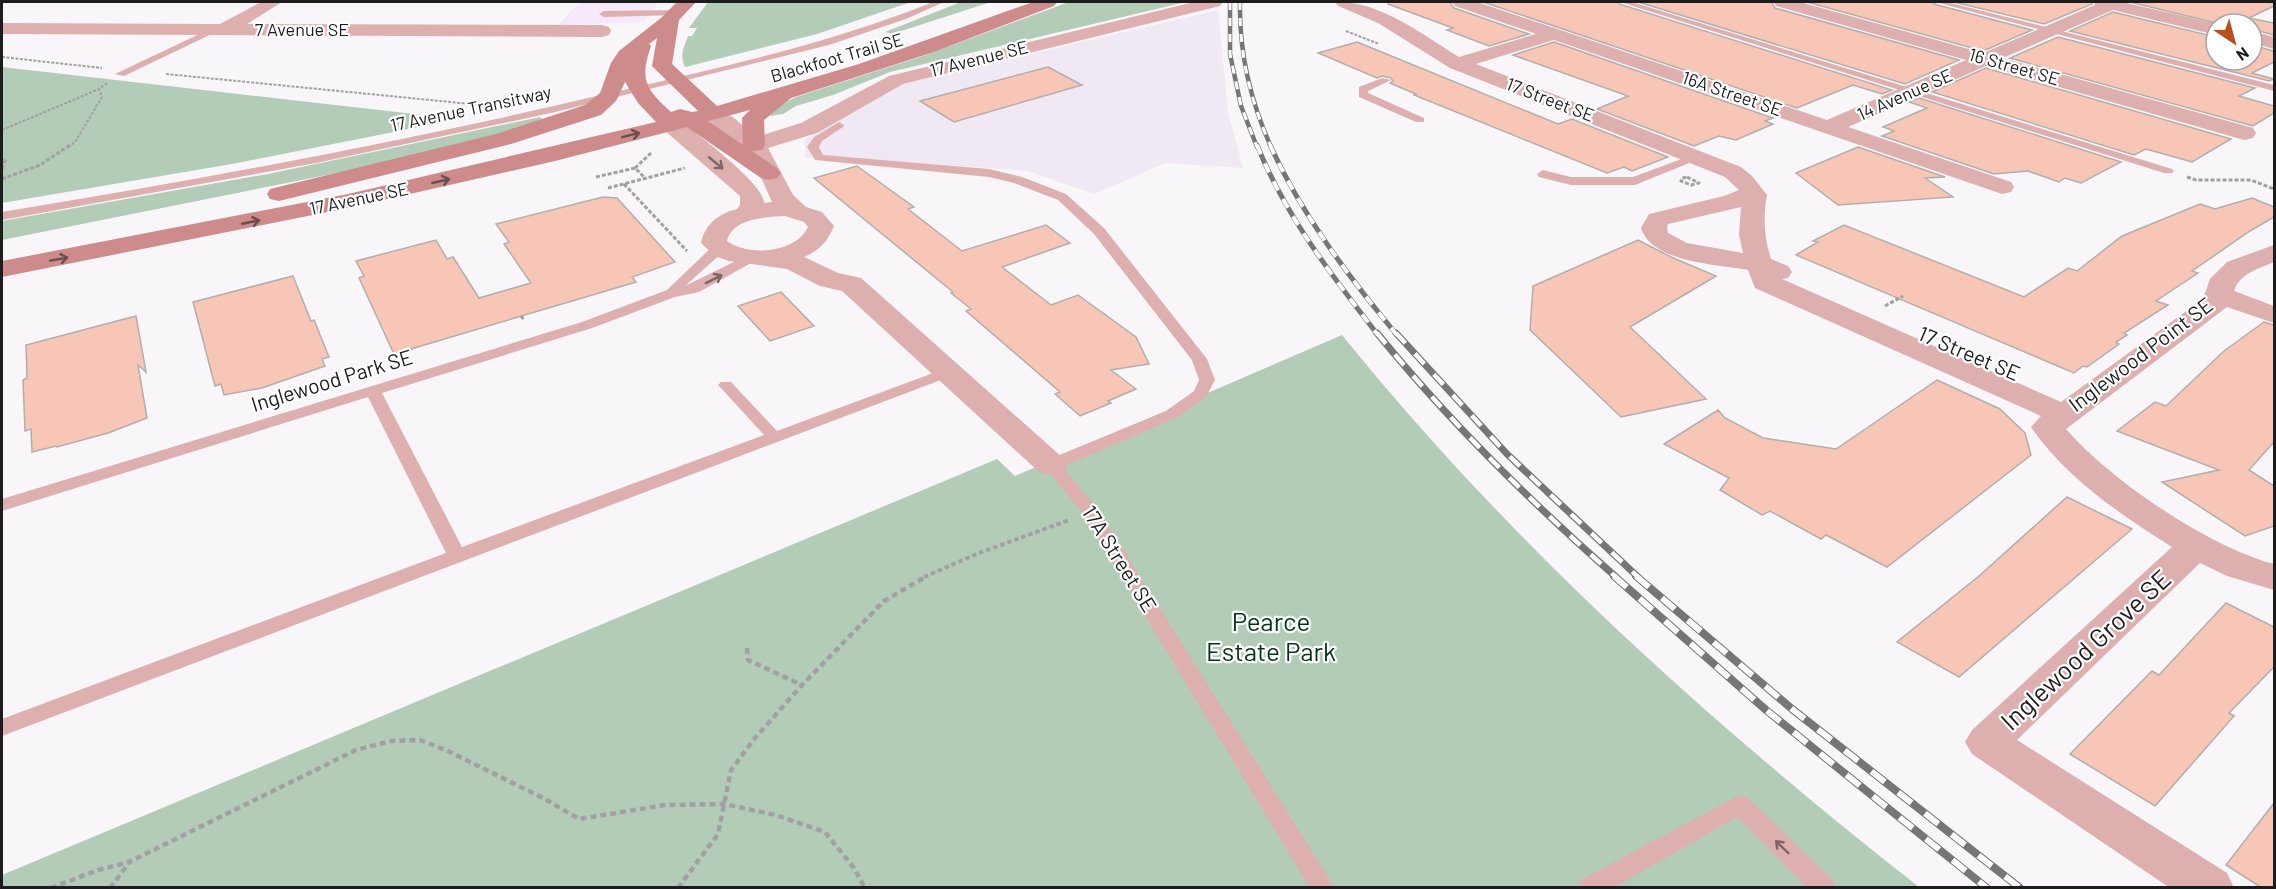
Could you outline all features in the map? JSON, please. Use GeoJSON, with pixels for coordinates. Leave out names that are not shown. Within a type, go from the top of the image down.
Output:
{"type":"FeatureCollection","features":[{"type":"Feature","properties":{"kind":"main road","name":"Blackfoot Trail SE"},"geometry":{"type":"LineString","coordinates":[[693,110],[788,93],[935,45],[1048,2]]}},
{"type":"Feature","properties":{"kind":"main road"},"geometry":{"type":"LineString","coordinates":[[644,40],[634,64],[634,78],[639,90],[693,110],[922,41],[1008,4]]}},
{"type":"Feature","properties":{"kind":"main road","name":"Blackfoot Trail SE"},"geometry":{"type":"LineString","coordinates":[[765,79],[941,28],[1008,4]]}},
{"type":"Feature","properties":{"kind":"main road"},"geometry":{"type":"LineString","coordinates":[[677,12],[662,58],[663,66],[677,81],[693,110],[707,128],[744,158],[769,173]]}},
{"type":"Feature","properties":{"kind":"main road"},"geometry":{"type":"LineString","coordinates":[[279,194],[503,139],[593,110],[609,97],[616,86],[617,75],[625,57],[677,12]]}},
{"type":"Feature","properties":{"kind":"main road"},"geometry":{"type":"LineString","coordinates":[[754,145],[753,118],[788,93]]}},
{"type":"Feature","properties":{"kind":"main road","name":"17 Avenue SE"},"geometry":{"type":"LineString","coordinates":[[2,250],[693,110]]}},
{"type":"Feature","properties":{"kind":"main road","name":"17 Avenue SE"},"geometry":{"type":"LineString","coordinates":[[2,269],[342,203],[693,110]]}},
{"type":"Feature","properties":{"kind":"street"},"geometry":{"type":"LineString","coordinates":[[220,30],[273,2]]}},
{"type":"Feature","properties":{"kind":"street","name":"17 Avenue SE"},"geometry":{"type":"LineString","coordinates":[[754,145],[809,128],[896,80],[1214,2]]}},
{"type":"Feature","properties":{"kind":"street","name":"17 Street SE"},"geometry":{"type":"LineString","coordinates":[[1344,2],[1384,18],[1457,64],[1733,172],[1748,183],[1755,195],[1752,235],[1765,282],[2071,408]]}},
{"type":"Feature","properties":{"kind":"street","name":"16A Street SE"},"geometry":{"type":"LineString","coordinates":[[1461,2],[2002,187]]}},
{"type":"Feature","properties":{"kind":"street","name":"16 Street SE"},"geometry":{"type":"LineString","coordinates":[[1782,2],[2246,133]]}},
{"type":"Feature","properties":{"kind":"street"},"geometry":{"type":"LineString","coordinates":[[2107,3],[2204,26]]}},
{"type":"Feature","properties":{"kind":"street","name":"14 Avenue SE"},"geometry":{"type":"LineString","coordinates":[[1829,127],[1986,59],[2107,3]]}},
{"type":"Feature","properties":{"kind":"street","name":"7 Avenue SE"},"geometry":{"type":"LineString","coordinates":[[2,29],[220,30],[603,22]]}},
{"type":"Feature","properties":{"kind":"street"},"geometry":{"type":"LineString","coordinates":[[1457,64],[1555,34]]}},
{"type":"Feature","properties":{"kind":"street"},"geometry":{"type":"LineString","coordinates":[[693,110],[754,145],[762,154],[782,199],[796,211]]}},
{"type":"Feature","properties":{"kind":"street"},"geometry":{"type":"LineString","coordinates":[[693,110],[752,196],[752,206],[746,214]]}},
{"type":"Feature","properties":{"kind":"street"},"geometry":{"type":"LineString","coordinates":[[1755,195],[1730,204],[1692,209],[1658,219],[1654,228],[1657,237],[1680,250],[1760,264]]}},
{"type":"Feature","properties":{"kind":"street"},"geometry":{"type":"LineString","coordinates":[[718,249],[714,243],[717,230],[724,224],[746,214],[766,210],[796,211],[819,221],[820,232],[810,244],[801,249],[758,258]]}},
{"type":"Feature","properties":{"kind":"street","name":"17A Street SE"},"geometry":{"type":"LineString","coordinates":[[820,232],[829,258],[850,273],[851,284]]}},
{"type":"Feature","properties":{"kind":"street","name":"17A Street SE"},"geometry":{"type":"LineString","coordinates":[[718,249],[739,257],[793,262],[830,280],[851,284],[1052,465]]}},
{"type":"Feature","properties":{"kind":"street","name":"Inglewood Point SE"},"geometry":{"type":"LineString","coordinates":[[2071,408],[2216,303],[2224,279],[2237,268],[2274,253]]}},
{"type":"Feature","properties":{"kind":"street","name":"Inglewood Point SE"},"geometry":{"type":"LineString","coordinates":[[2219,296],[2274,315]]}},
{"type":"Feature","properties":{"kind":"street"},"geometry":{"type":"LineString","coordinates":[[2071,408],[2047,427],[2066,451],[2103,483],[2195,547],[2256,573],[2274,577]]}},
{"type":"Feature","properties":{"kind":"street","name":"Inglewood Grove SE"},"geometry":{"type":"LineString","coordinates":[[2195,547],[1987,742],[2210,888]]}},
{"type":"Feature","properties":{"kind":"lane"},"geometry":{"type":"LineString","coordinates":[[617,2],[603,22],[596,21],[623,21],[629,12],[644,14],[677,12]]}},
{"type":"Feature","properties":{"kind":"lane"},"geometry":{"type":"LineString","coordinates":[[644,14],[656,2]]}},
{"type":"Feature","properties":{"kind":"lane","name":"17 Avenue Transitway"},"geometry":{"type":"LineString","coordinates":[[2,216],[352,153],[609,97],[829,41],[940,2]]}},
{"type":"Feature","properties":{"kind":"lane"},"geometry":{"type":"LineString","coordinates":[[1624,2],[2168,171]]}},
{"type":"Feature","properties":{"kind":"lane"},"geometry":{"type":"LineString","coordinates":[[1939,2],[2274,88]]}},
{"type":"Feature","properties":{"kind":"lane"},"geometry":{"type":"LineString","coordinates":[[125,72],[220,30]]}},
{"type":"Feature","properties":{"kind":"lane"},"geometry":{"type":"LineString","coordinates":[[1386,80],[1364,88],[1363,95],[1420,120]]}},
{"type":"Feature","properties":{"kind":"lane"},"geometry":{"type":"LineString","coordinates":[[839,125],[818,139],[813,147],[819,158],[989,173],[1018,180],[1062,197],[1099,231],[1199,359],[1207,380],[1200,394],[1172,414],[1052,465]]}},
{"type":"Feature","properties":{"kind":"lane"},"geometry":{"type":"LineString","coordinates":[[1543,174],[1571,181],[1635,180],[1695,157]]}},
{"type":"Feature","properties":{"kind":"lane","name":"Inglewood Park SE"},"geometry":{"type":"LineString","coordinates":[[672,293],[679,283],[696,272],[718,249]]}},
{"type":"Feature","properties":{"kind":"lane","name":"Inglewood Park SE"},"geometry":{"type":"LineString","coordinates":[[2,505],[587,325],[672,293],[694,289],[758,258]]}},
{"type":"Feature","properties":{"kind":"lane"},"geometry":{"type":"LineString","coordinates":[[2,728],[949,372]]}},
{"type":"Feature","properties":{"kind":"lane"},"geometry":{"type":"LineString","coordinates":[[726,385],[776,438]]}},
{"type":"Feature","properties":{"kind":"lane"},"geometry":{"type":"LineString","coordinates":[[373,391],[457,556]]}},
{"type":"Feature","properties":{"kind":"lane","name":"17A Street SE"},"geometry":{"type":"LineString","coordinates":[[1052,465],[1091,512],[1323,888]]}},
{"type":"Feature","properties":{"kind":"lane"},"geometry":{"type":"LineString","coordinates":[[1590,888],[1739,804],[1824,888]]}},
{"type":"Feature","properties":{"kind":"path"},"geometry":{"type":"LineString","coordinates":[[2,57],[125,72],[483,105]]}},
{"type":"Feature","properties":{"kind":"path"},"geometry":{"type":"LineString","coordinates":[[2,130],[99,89],[125,72]]}},
{"type":"Feature","properties":{"kind":"path"},"geometry":{"type":"LineString","coordinates":[[2,179],[40,165],[75,142],[102,97],[99,89]]}},
{"type":"Feature","properties":{"kind":"path"},"geometry":{"type":"LineString","coordinates":[[596,177],[635,168],[651,152]]}},
{"type":"Feature","properties":{"kind":"path"},"geometry":{"type":"LineString","coordinates":[[2,168],[5,166],[6,158]]}},
{"type":"Feature","properties":{"kind":"path"},"geometry":{"type":"LineString","coordinates":[[635,168],[645,178]]}},
{"type":"Feature","properties":{"kind":"path"},"geometry":{"type":"LineString","coordinates":[[608,188],[687,168]]}},
{"type":"Feature","properties":{"kind":"path"},"geometry":{"type":"LineString","coordinates":[[2168,171],[2196,180],[2251,180],[2274,189]]}},
{"type":"Feature","properties":{"kind":"path"},"geometry":{"type":"LineString","coordinates":[[624,183],[689,255]]}},
{"type":"Feature","properties":{"kind":"path"},"geometry":{"type":"LineString","coordinates":[[1885,306],[1903,296]]}},
{"type":"Feature","properties":{"kind":"path"},"geometry":{"type":"LineString","coordinates":[[678,888],[718,834],[730,770],[802,685],[884,601],[922,578],[979,553],[1091,512]]}},
{"type":"Feature","properties":{"kind":"path"},"geometry":{"type":"LineString","coordinates":[[747,648],[748,660],[802,685]]}},
{"type":"Feature","properties":{"kind":"path"},"geometry":{"type":"LineString","coordinates":[[51,888],[98,870],[129,862],[356,750],[392,741],[420,740],[450,752],[545,799],[579,819],[665,806],[724,804],[776,814],[825,832],[854,868],[865,888]]}},
{"type":"Feature","properties":{"kind":"path"},"geometry":{"type":"LineString","coordinates":[[110,888],[129,862]]}},
{"type":"Feature","properties":{"kind":"shaded area"},"geometry":{"type":"Polygon","coordinates":[[[580,2],[659,2],[643,22],[558,25],[580,2]]]}},
{"type":"Feature","properties":{"kind":"shaded area"},"geometry":{"type":"Polygon","coordinates":[[[1218,10],[1228,112],[1243,168],[1166,163],[1094,194],[1028,171],[825,156],[805,158],[805,139],[903,84],[1218,10]]]}},
{"type":"Feature","properties":{"kind":"green space"},"geometry":{"type":"Polygon","coordinates":[[[708,2],[911,2],[817,34],[685,67],[682,59],[684,47],[688,36],[692,36],[697,28],[689,28],[708,2]]]}},
{"type":"Feature","properties":{"kind":"green space"},"geometry":{"type":"Polygon","coordinates":[[[961,2],[991,2],[892,34],[885,32],[961,2]]]}},
{"type":"Feature","properties":{"kind":"green space"},"geometry":{"type":"Polygon","coordinates":[[[1069,2],[1186,2],[890,72],[833,95],[796,106],[783,114],[770,116],[767,114],[780,104],[799,96],[923,56],[1069,2]]]}},
{"type":"Feature","properties":{"kind":"green space"},"geometry":{"type":"Polygon","coordinates":[[[2,67],[459,119],[232,164],[2,203],[2,67]]]}},
{"type":"Feature","properties":{"kind":"green space"},"geometry":{"type":"Polygon","coordinates":[[[540,117],[545,122],[377,165],[2,240],[2,221],[268,174],[540,117]]]}},
{"type":"Feature","properties":{"kind":"green space","name":"Pearce Estate Park"},"geometry":{"type":"Polygon","coordinates":[[[1342,335],[1473,486],[1615,627],[1764,761],[1919,887],[2,888],[2,875],[997,459],[1015,476],[1342,335]]]}},
{"type":"Feature","properties":{"kind":"building"},"geometry":{"type":"Polygon","coordinates":[[[1389,2],[1450,2],[1454,8],[1529,34],[1489,46],[1447,30],[1453,28],[1388,4],[1389,2]]]}},
{"type":"Feature","properties":{"kind":"building"},"geometry":{"type":"Polygon","coordinates":[[[1483,2],[1618,2],[1892,90],[1882,94],[1853,85],[1797,108],[1483,2]]]}},
{"type":"Feature","properties":{"kind":"building"},"geometry":{"type":"Polygon","coordinates":[[[1638,2],[1772,2],[1775,8],[1959,60],[1905,84],[1638,2]]]}},
{"type":"Feature","properties":{"kind":"building"},"geometry":{"type":"Polygon","coordinates":[[[1807,2],[1933,2],[2032,30],[1983,51],[1807,2]]]}},
{"type":"Feature","properties":{"kind":"building"},"geometry":{"type":"Polygon","coordinates":[[[1954,2],[2092,2],[2092,4],[2044,24],[1954,2]]]}},
{"type":"Feature","properties":{"kind":"building"},"geometry":{"type":"Polygon","coordinates":[[[2130,2],[2274,2],[2274,6],[2262,12],[2204,12],[2204,20],[2130,2]]]}},
{"type":"Feature","properties":{"kind":"building"},"geometry":{"type":"Polygon","coordinates":[[[2113,12],[2204,34],[2204,65],[2070,31],[2113,12]]]}},
{"type":"Feature","properties":{"kind":"building"},"geometry":{"type":"Polygon","coordinates":[[[2264,21],[2274,23],[2274,35],[2264,32],[2264,21]]]}},
{"type":"Feature","properties":{"kind":"building"},"geometry":{"type":"Polygon","coordinates":[[[2058,37],[2255,88],[2239,96],[2274,106],[2274,113],[2253,126],[2010,58],[2058,37]]]}},
{"type":"Feature","properties":{"kind":"building"},"geometry":{"type":"Polygon","coordinates":[[[1357,42],[1558,124],[1572,119],[1668,157],[1632,171],[1624,167],[1607,173],[1414,95],[1416,94],[1390,83],[1393,81],[1391,78],[1382,76],[1377,78],[1318,53],[1357,42]]]}},
{"type":"Feature","properties":{"kind":"building"},"geometry":{"type":"Polygon","coordinates":[[[1554,42],[1773,118],[1765,121],[1773,124],[1736,140],[1719,136],[1694,146],[1597,109],[1628,96],[1513,55],[1554,42]]]}},
{"type":"Feature","properties":{"kind":"building"},"geometry":{"type":"Polygon","coordinates":[[[2264,48],[2274,51],[2274,62],[2264,67],[2264,48]]]}},
{"type":"Feature","properties":{"kind":"building"},"geometry":{"type":"Polygon","coordinates":[[[1048,67],[1082,85],[954,122],[920,101],[1048,67]]]}},
{"type":"Feature","properties":{"kind":"building"},"geometry":{"type":"Polygon","coordinates":[[[1986,68],[2231,139],[2192,162],[2146,149],[2134,155],[1932,92],[1986,68]]]}},
{"type":"Feature","properties":{"kind":"building"},"geometry":{"type":"Polygon","coordinates":[[[2233,72],[2254,72],[2252,73],[2274,79],[2269,81],[2233,72]]]}},
{"type":"Feature","properties":{"kind":"building"},"geometry":{"type":"Polygon","coordinates":[[[1919,98],[2121,162],[2081,183],[2065,178],[2059,182],[2028,171],[1994,174],[1882,136],[1894,131],[1883,127],[1927,108],[1909,102],[1919,98]]]}},
{"type":"Feature","properties":{"kind":"building"},"geometry":{"type":"Polygon","coordinates":[[[1858,147],[1945,177],[1925,178],[1953,197],[1838,205],[1796,173],[1858,147]]]}},
{"type":"Feature","properties":{"kind":"building"},"geometry":{"type":"Polygon","coordinates":[[[857,166],[914,207],[908,209],[962,251],[1046,225],[1070,243],[1002,267],[1051,305],[1078,295],[1136,337],[1149,364],[1111,370],[1136,389],[1080,416],[1055,394],[1060,392],[966,311],[971,309],[951,293],[953,292],[814,178],[857,166]]]}},
{"type":"Feature","properties":{"kind":"building"},"geometry":{"type":"Polygon","coordinates":[[[603,197],[617,198],[675,262],[632,277],[636,282],[394,354],[359,278],[364,276],[356,261],[436,240],[447,259],[453,257],[479,298],[531,283],[504,244],[509,242],[496,224],[603,197]]]}},
{"type":"Feature","properties":{"kind":"building"},"geometry":{"type":"Polygon","coordinates":[[[2252,198],[2274,207],[2274,217],[2192,271],[2198,273],[2156,301],[2168,305],[2124,333],[2127,335],[2116,342],[2119,344],[2087,367],[2083,366],[2074,373],[1796,255],[1818,242],[1813,241],[1844,225],[2024,297],[2068,268],[2077,271],[2122,236],[2200,204],[2215,209],[2252,198]]]}},
{"type":"Feature","properties":{"kind":"building"},"geometry":{"type":"Polygon","coordinates":[[[1638,240],[1716,276],[1630,327],[1706,399],[1621,417],[1530,330],[1533,286],[1638,240]]]}},
{"type":"Feature","properties":{"kind":"building"},"geometry":{"type":"Polygon","coordinates":[[[293,276],[311,321],[314,320],[329,357],[322,359],[325,366],[262,388],[224,395],[221,384],[215,386],[193,302],[293,276]]]}},
{"type":"Feature","properties":{"kind":"building"},"geometry":{"type":"Polygon","coordinates":[[[781,292],[814,326],[770,341],[738,306],[781,292]]]}},
{"type":"Feature","properties":{"kind":"building"},"geometry":{"type":"Polygon","coordinates":[[[136,316],[146,372],[138,365],[147,418],[108,433],[32,452],[31,429],[25,431],[23,380],[27,378],[26,345],[136,316]]]}},
{"type":"Feature","properties":{"kind":"building"},"geometry":{"type":"Polygon","coordinates":[[[2264,322],[2274,325],[2274,442],[2249,470],[2274,486],[2274,526],[2245,536],[2162,482],[2219,470],[2117,431],[2155,402],[2166,406],[2224,351],[2264,322]]]}},
{"type":"Feature","properties":{"kind":"building"},"geometry":{"type":"Polygon","coordinates":[[[1937,380],[2000,409],[2025,433],[2031,455],[1887,567],[1826,535],[1821,539],[1770,511],[1762,515],[1720,490],[1729,478],[1664,444],[1718,410],[1725,418],[1763,438],[1836,449],[1937,380]]]}},
{"type":"Feature","properties":{"kind":"building"},"geometry":{"type":"Polygon","coordinates":[[[2067,497],[2132,529],[1959,677],[1897,642],[1979,576],[2067,497]]]}},
{"type":"Feature","properties":{"kind":"building"},"geometry":{"type":"Polygon","coordinates":[[[2226,603],[2274,627],[2274,667],[2229,713],[2234,716],[2155,806],[2070,754],[2152,671],[2159,675],[2226,603]]]}},
{"type":"Feature","properties":{"kind":"building"},"geometry":{"type":"Polygon","coordinates":[[[2274,803],[2274,888],[2262,888],[2226,865],[2274,803]]]}},
{"type":"Feature","properties":{"kind":"railway"},"geometry":{"type":"LineString","coordinates":[[1230,2],[1230,54],[1241,106],[1257,147]]}},
{"type":"Feature","properties":{"kind":"railway"},"geometry":{"type":"LineString","coordinates":[[1240,2],[1241,40],[1247,76],[1257,112],[1271,147]]}},
{"type":"Feature","properties":{"kind":"railway"},"geometry":{"type":"LineString","coordinates":[[1257,145],[1268,171],[1295,220],[1378,335]]}},
{"type":"Feature","properties":{"kind":"railway"},"geometry":{"type":"LineString","coordinates":[[1271,147],[1296,196],[1327,244],[1397,335]]}},
{"type":"Feature","properties":{"kind":"railway"},"geometry":{"type":"LineString","coordinates":[[1377,333],[1461,429],[1553,520],[1616,577]]}},
{"type":"Feature","properties":{"kind":"railway"},"geometry":{"type":"LineString","coordinates":[[1396,333],[1507,454],[1638,577]]}},
{"type":"Feature","properties":{"kind":"railway"},"geometry":{"type":"LineString","coordinates":[[1614,576],[1766,710],[1987,888]]}},
{"type":"Feature","properties":{"kind":"railway"},"geometry":{"type":"LineString","coordinates":[[1636,576],[1792,709],[2020,888]]}}]}
